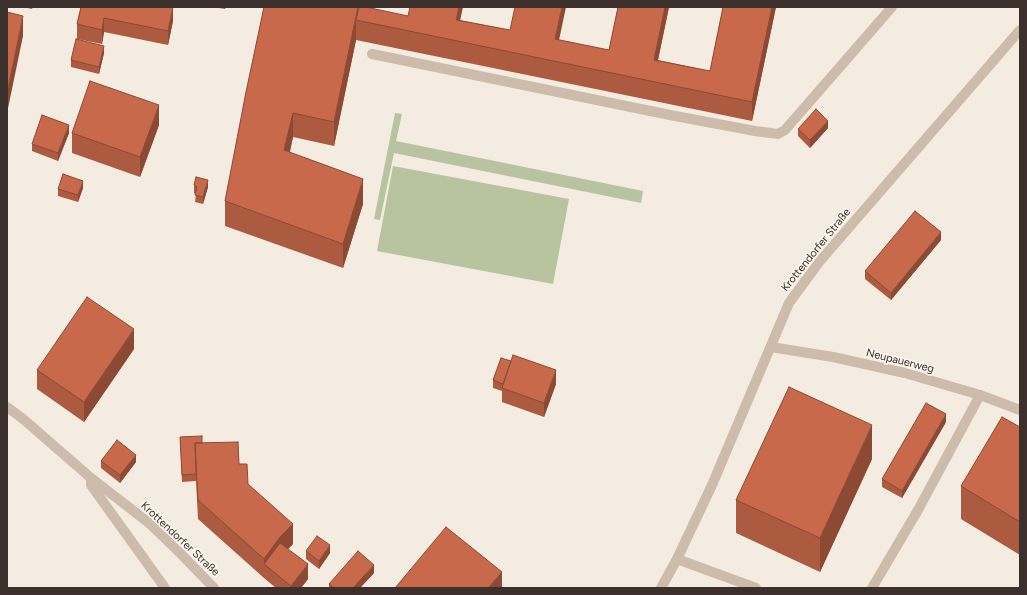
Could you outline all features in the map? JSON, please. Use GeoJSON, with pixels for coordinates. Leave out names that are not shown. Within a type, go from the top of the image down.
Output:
{"type":"FeatureCollection","features":[{"type":"Feature","properties":{"kind":"street"},"geometry":{"type":"LineString","coordinates":[[372,54],[670,115],[778,134],[785,130],[892,7]]}},
{"type":"Feature","properties":{"kind":"street","name":"Krottendorfer Straße"},"geometry":{"type":"LineString","coordinates":[[661,588],[677,559],[712,486],[789,304],[820,262],[1020,30]]}},
{"type":"Feature","properties":{"kind":"street","name":"Neupauerweg"},"geometry":{"type":"LineString","coordinates":[[771,347],[833,357],[905,374],[980,395],[1020,410]]}},
{"type":"Feature","properties":{"kind":"street"},"geometry":{"type":"LineString","coordinates":[[872,588],[918,510],[980,395]]}},
{"type":"Feature","properties":{"kind":"street","name":"Krottendorfer Straße"},"geometry":{"type":"LineString","coordinates":[[7,407],[22,418],[91,478],[149,523],[214,588]]}},
{"type":"Feature","properties":{"kind":"street","name":"Krottendorfer Straße"},"geometry":{"type":"LineString","coordinates":[[91,478],[91,485],[166,588]]}},
{"type":"Feature","properties":{"kind":"street"},"geometry":{"type":"LineString","coordinates":[[677,559],[756,588]]}},
{"type":"Feature","properties":{"kind":"green space"},"geometry":{"type":"Polygon","coordinates":[[[395,113],[402,114],[396,141],[643,191],[641,203],[394,153],[380,220],[374,219],[395,113]]]}},
{"type":"Feature","properties":{"kind":"green space"},"geometry":{"type":"Polygon","coordinates":[[[393,166],[569,199],[553,284],[377,251],[393,166]]]}},
{"type":"Feature","properties":{"kind":"building"},"geometry":{"type":"Polygon","coordinates":[[[81,7],[173,7],[168,31],[104,18],[102,30],[77,24],[81,7]]]}},
{"type":"Feature","properties":{"kind":"building"},"geometry":{"type":"Polygon","coordinates":[[[264,7],[358,7],[334,122],[293,113],[284,150],[363,179],[343,244],[225,201],[264,7]]]}},
{"type":"Feature","properties":{"kind":"building"},"geometry":{"type":"Polygon","coordinates":[[[359,7],[366,7],[408,16],[410,7],[459,7],[456,20],[510,30],[515,7],[562,7],[555,39],[609,50],[618,7],[665,7],[654,60],[710,71],[723,7],[772,7],[752,102],[356,20],[359,7]]]}},
{"type":"Feature","properties":{"kind":"building"},"geometry":{"type":"Polygon","coordinates":[[[7,12],[23,16],[7,93],[7,12]]]}},
{"type":"Feature","properties":{"kind":"building"},"geometry":{"type":"Polygon","coordinates":[[[76,39],[104,46],[99,67],[71,60],[76,39]]]}},
{"type":"Feature","properties":{"kind":"building"},"geometry":{"type":"Polygon","coordinates":[[[90,81],[159,105],[140,157],[72,133],[90,81]]]}},
{"type":"Feature","properties":{"kind":"building"},"geometry":{"type":"Polygon","coordinates":[[[816,109],[828,121],[810,140],[798,129],[816,109]]]}},
{"type":"Feature","properties":{"kind":"building"},"geometry":{"type":"Polygon","coordinates":[[[42,115],[69,125],[58,153],[32,144],[42,115]]]}},
{"type":"Feature","properties":{"kind":"building"},"geometry":{"type":"Polygon","coordinates":[[[63,174],[83,181],[78,195],[58,189],[63,174]]]}},
{"type":"Feature","properties":{"kind":"building"},"geometry":{"type":"Polygon","coordinates":[[[196,177],[208,180],[203,197],[195,195],[197,187],[194,185],[196,177]]]}},
{"type":"Feature","properties":{"kind":"building"},"geometry":{"type":"Polygon","coordinates":[[[915,211],[941,232],[891,293],[865,271],[915,211]]]}},
{"type":"Feature","properties":{"kind":"building"},"geometry":{"type":"Polygon","coordinates":[[[87,297],[134,329],[84,402],[37,370],[87,297]]]}},
{"type":"Feature","properties":{"kind":"building"},"geometry":{"type":"Polygon","coordinates":[[[513,355],[556,370],[544,403],[502,388],[513,355]]]}},
{"type":"Feature","properties":{"kind":"building"},"geometry":{"type":"Polygon","coordinates":[[[501,358],[511,361],[503,384],[493,380],[501,358]]]}},
{"type":"Feature","properties":{"kind":"building"},"geometry":{"type":"Polygon","coordinates":[[[789,387],[872,425],[820,538],[736,500],[789,387]]]}},
{"type":"Feature","properties":{"kind":"building"},"geometry":{"type":"Polygon","coordinates":[[[926,403],[946,414],[902,491],[882,479],[926,403]]]}},
{"type":"Feature","properties":{"kind":"building"},"geometry":{"type":"Polygon","coordinates":[[[1002,417],[1020,427],[1020,522],[961,486],[1002,417]]]}},
{"type":"Feature","properties":{"kind":"building"},"geometry":{"type":"Polygon","coordinates":[[[202,436],[202,443],[195,443],[196,474],[182,475],[180,437],[202,436]]]}},
{"type":"Feature","properties":{"kind":"building"},"geometry":{"type":"Polygon","coordinates":[[[117,440],[136,455],[120,475],[101,461],[117,440]]]}},
{"type":"Feature","properties":{"kind":"building"},"geometry":{"type":"Polygon","coordinates":[[[238,442],[239,464],[247,464],[248,484],[293,524],[280,537],[264,559],[198,500],[195,443],[238,442]]]}},
{"type":"Feature","properties":{"kind":"building"},"geometry":{"type":"Polygon","coordinates":[[[446,527],[502,572],[488,588],[395,588],[446,527]]]}},
{"type":"Feature","properties":{"kind":"building"},"geometry":{"type":"Polygon","coordinates":[[[317,536],[330,545],[319,561],[306,551],[317,536]]]}},
{"type":"Feature","properties":{"kind":"building"},"geometry":{"type":"Polygon","coordinates":[[[280,543],[308,564],[291,586],[264,564],[280,543]]]}},
{"type":"Feature","properties":{"kind":"building"},"geometry":{"type":"Polygon","coordinates":[[[358,551],[374,565],[353,588],[334,588],[329,584],[358,551]]]}}]}
